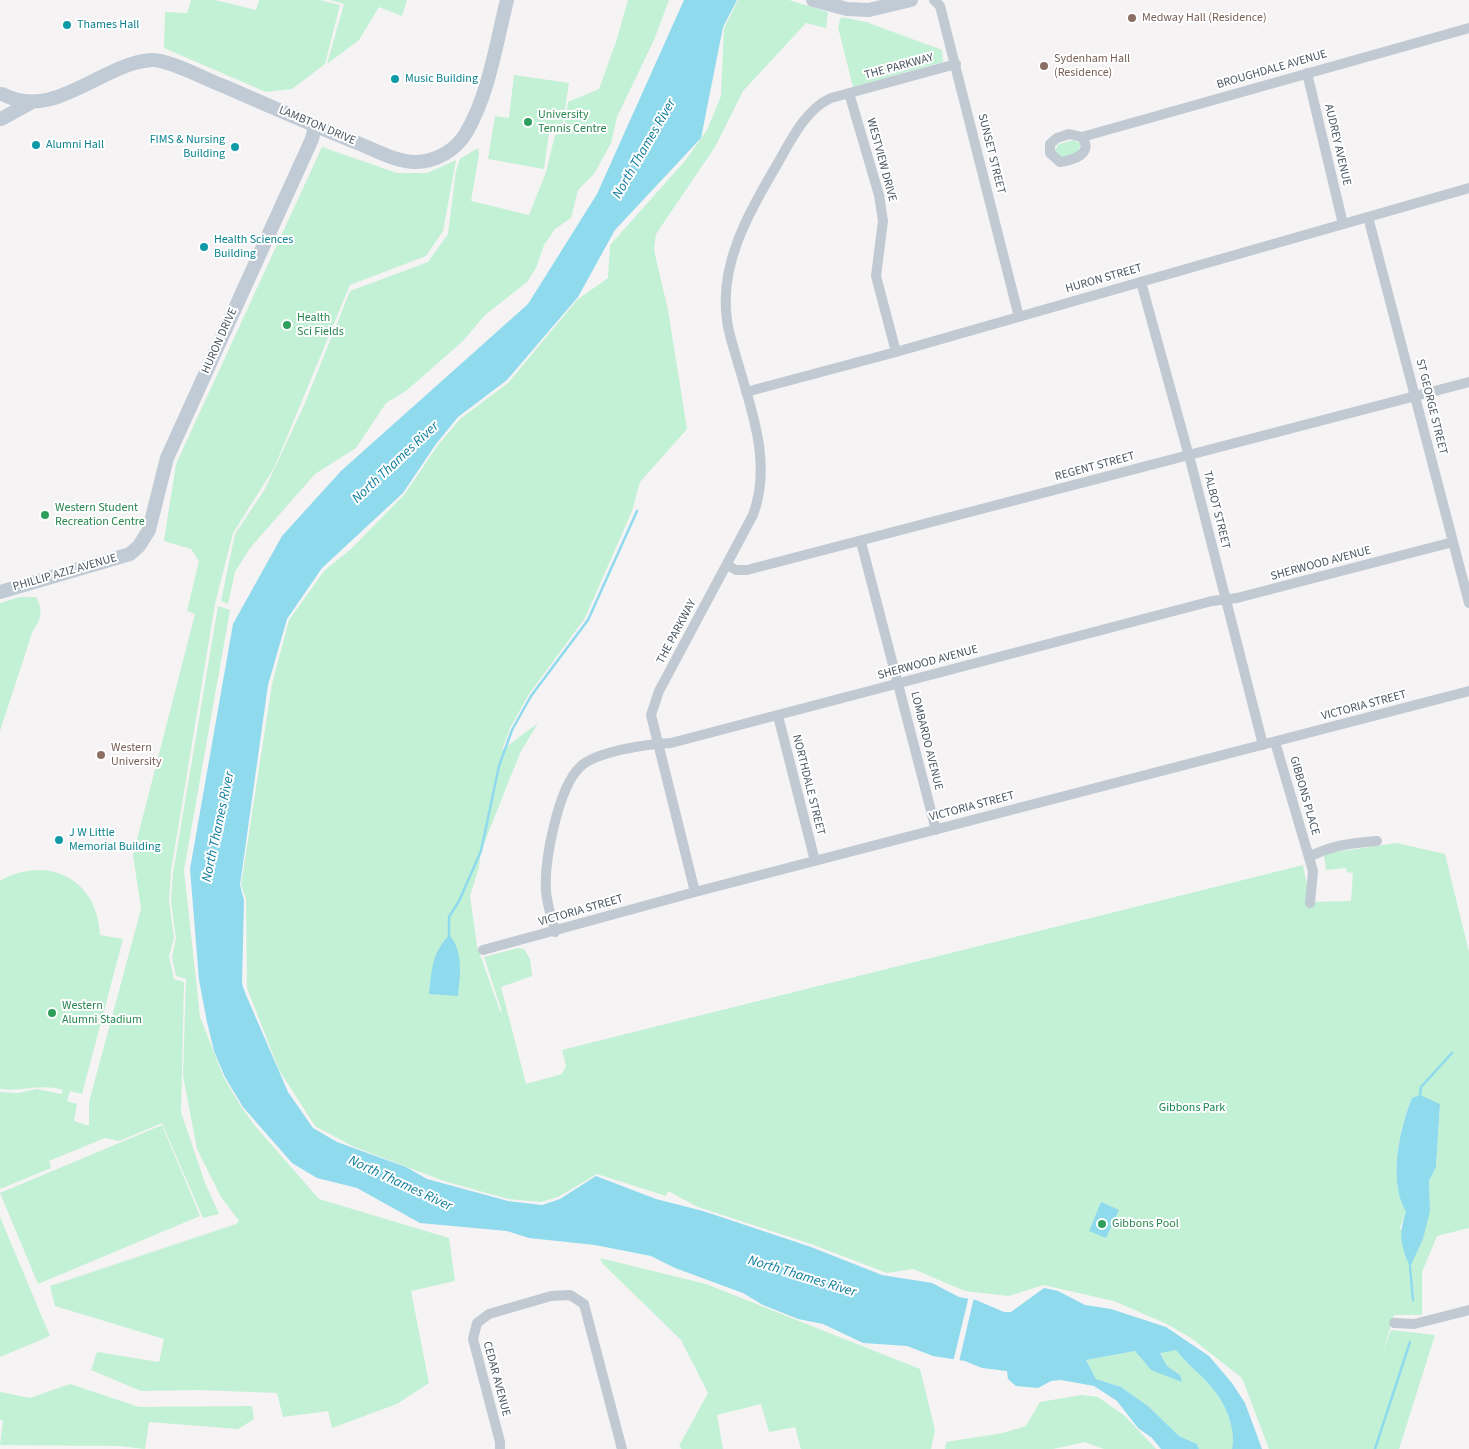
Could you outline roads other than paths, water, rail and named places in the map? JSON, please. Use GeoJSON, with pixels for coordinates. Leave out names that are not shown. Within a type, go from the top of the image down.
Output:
{"type":"FeatureCollection","features":[{"type":"Feature","properties":{"kind":"street","name":"LAMBTON DRIVE"},"geometry":{"type":"LineString","coordinates":[[0,120],[32,102],[84,87],[116,70],[153,59],[184,70],[315,127],[395,158],[415,162],[427,160],[453,150],[465,134],[477,109],[489,73],[507,0]]}},
{"type":"Feature","properties":{"kind":"street"},"geometry":{"type":"LineString","coordinates":[[813,0],[847,9],[869,10],[911,0]]}},
{"type":"Feature","properties":{"kind":"street","name":"SUNSET STREET"},"geometry":{"type":"LineString","coordinates":[[934,0],[940,6],[956,64],[1019,317]]}},
{"type":"Feature","properties":{"kind":"street","name":"BROUGHDALE AVENUE"},"geometry":{"type":"LineString","coordinates":[[1082,137],[1469,28]]}},
{"type":"Feature","properties":{"kind":"street","name":"THE PARKWAY"},"geometry":{"type":"LineString","coordinates":[[695,892],[652,721],[654,704],[753,515],[762,477],[761,452],[726,321],[728,270],[736,244],[772,174],[806,119],[823,102],[849,93],[956,64]]}},
{"type":"Feature","properties":{"kind":"street","name":"AUDREY AVENUE"},"geometry":{"type":"LineString","coordinates":[[1307,73],[1343,224]]}},
{"type":"Feature","properties":{"kind":"street","name":"LAMBTON DRIVE"},"geometry":{"type":"LineString","coordinates":[[1,92],[17,101],[32,102]]}},
{"type":"Feature","properties":{"kind":"street"},"geometry":{"type":"LineString","coordinates":[[0,120],[4,112],[1,92]]}},
{"type":"Feature","properties":{"kind":"street","name":"WESTVIEW DRIVE"},"geometry":{"type":"LineString","coordinates":[[849,93],[878,195],[883,222],[876,276],[896,352]]}},
{"type":"Feature","properties":{"kind":"street","name":"HURON DRIVE"},"geometry":{"type":"LineString","coordinates":[[130,554],[139,546],[149,530],[167,458],[312,139],[315,127]]}},
{"type":"Feature","properties":{"kind":"street","name":"HURON STREET"},"geometry":{"type":"LineString","coordinates":[[746,391],[896,352],[1469,188]]}},
{"type":"Feature","properties":{"kind":"street","name":"ST GEORGE STREET"},"geometry":{"type":"LineString","coordinates":[[1368,217],[1469,603]]}},
{"type":"Feature","properties":{"kind":"street","name":"TALBOT STREET"},"geometry":{"type":"LineString","coordinates":[[1141,282],[1189,455],[1263,745]]}},
{"type":"Feature","properties":{"kind":"street","name":"REGENT STREET"},"geometry":{"type":"LineString","coordinates":[[727,565],[736,570],[747,570],[861,542],[1469,382]]}},
{"type":"Feature","properties":{"kind":"street","name":"LOMBARDO AVENUE"},"geometry":{"type":"LineString","coordinates":[[861,542],[936,830]]}},
{"type":"Feature","properties":{"kind":"street","name":"SHERWOOD AVENUE"},"geometry":{"type":"LineString","coordinates":[[556,932],[546,890],[547,854],[568,782],[580,767],[590,759],[643,744],[671,743],[1212,601],[1226,600],[1453,542]]}},
{"type":"Feature","properties":{"kind":"street","name":"PHILLIP AZIZ AVENUE"},"geometry":{"type":"LineString","coordinates":[[0,592],[130,554]]}},
{"type":"Feature","properties":{"kind":"street","name":"VICTORIA STREET"},"geometry":{"type":"LineString","coordinates":[[482,950],[556,932],[695,892],[1469,691]]}},
{"type":"Feature","properties":{"kind":"street","name":"NORTHDALE STREET"},"geometry":{"type":"LineString","coordinates":[[778,716],[815,861]]}},
{"type":"Feature","properties":{"kind":"street","name":"GIBBONS PLACE"},"geometry":{"type":"LineString","coordinates":[[1275,742],[1314,878],[1310,902]]}},
{"type":"Feature","properties":{"kind":"street","name":"GIBBONS PLACE"},"geometry":{"type":"LineString","coordinates":[[1309,857],[1336,845],[1377,841]]}},
{"type":"Feature","properties":{"kind":"street","name":"CEDAR AVENUE"},"geometry":{"type":"LineString","coordinates":[[500,1449],[500,1442],[473,1339],[478,1323],[489,1314],[551,1296],[570,1295],[584,1304],[622,1449]]}},
{"type":"Feature","properties":{"kind":"street"},"geometry":{"type":"LineString","coordinates":[[1394,1323],[1414,1324],[1469,1310]]}},
{"type":"Feature","properties":{"kind":"water","name":"North Thames River"},"geometry":{"type":"Polygon","coordinates":[[[684,0],[737,0],[723,27],[701,138],[615,230],[578,297],[507,380],[458,417],[436,444],[403,493],[322,568],[287,619],[268,685],[240,885],[244,900],[242,984],[246,995],[288,1092],[313,1128],[337,1142],[406,1167],[427,1179],[508,1201],[542,1205],[560,1199],[596,1176],[656,1199],[703,1211],[811,1247],[882,1275],[932,1283],[959,1297],[976,1300],[1004,1312],[1011,1312],[1044,1288],[1058,1291],[1085,1305],[1111,1309],[1166,1327],[1209,1356],[1232,1383],[1245,1403],[1262,1449],[1232,1449],[1232,1428],[1220,1399],[1212,1387],[1176,1350],[1160,1353],[1167,1366],[1180,1375],[1182,1382],[1151,1370],[1135,1351],[1086,1360],[1096,1379],[1121,1387],[1148,1406],[1179,1436],[1197,1444],[1199,1449],[1161,1449],[1152,1438],[1138,1428],[1117,1401],[1094,1386],[1061,1380],[1051,1381],[1038,1388],[1016,1386],[1008,1379],[1007,1371],[982,1368],[965,1361],[933,1356],[907,1346],[863,1343],[823,1324],[798,1319],[763,1305],[743,1293],[675,1268],[651,1256],[595,1245],[529,1238],[507,1231],[420,1223],[357,1188],[317,1178],[292,1163],[243,1107],[225,1077],[214,1051],[199,980],[190,869],[233,624],[282,536],[341,471],[528,304],[597,194],[684,0]]]}},
{"type":"Feature","properties":{"kind":"water"},"geometry":{"type":"Polygon","coordinates":[[[449,935],[454,941],[459,956],[458,996],[429,994],[436,956],[449,935]]]}},
{"type":"Feature","properties":{"kind":"water"},"geometry":{"type":"Polygon","coordinates":[[[1420,1095],[1440,1104],[1436,1167],[1429,1181],[1430,1211],[1423,1239],[1410,1267],[1404,1252],[1401,1234],[1406,1212],[1398,1186],[1397,1155],[1407,1111],[1412,1098],[1420,1095]]]}},
{"type":"Feature","properties":{"kind":"water","name":"Gibbons Pool"},"geometry":{"type":"Polygon","coordinates":[[[1101,1202],[1119,1210],[1106,1238],[1089,1231],[1101,1202]]]}},
{"type":"Feature","properties":{"kind":"waterway"},"geometry":{"type":"LineString","coordinates":[[449,935],[449,917],[459,901],[481,851],[499,766],[512,730],[531,696],[588,620],[637,511]]}},
{"type":"Feature","properties":{"kind":"waterway"},"geometry":{"type":"LineString","coordinates":[[1420,1095],[1421,1087],[1452,1053]]}},
{"type":"Feature","properties":{"kind":"waterway"},"geometry":{"type":"LineString","coordinates":[[1410,1267],[1413,1300]]}},
{"type":"Feature","properties":{"kind":"waterway"},"geometry":{"type":"LineString","coordinates":[[1375,1449],[1410,1342]]}},
{"type":"Feature","properties":{"kind":"place","name":"Medway Hall (Residence)"},"geometry":{"type":"Point","coordinates":[1132,18]}},
{"type":"Feature","properties":{"kind":"place","name":"Thames Hall"},"geometry":{"type":"Point","coordinates":[67,25]}},
{"type":"Feature","properties":{"kind":"place","name":"Sydenham Hall (Residence)"},"geometry":{"type":"Point","coordinates":[1044,66]}},
{"type":"Feature","properties":{"kind":"place","name":"Music Building"},"geometry":{"type":"Point","coordinates":[395,79]}},
{"type":"Feature","properties":{"kind":"place","name":"University Tennis Centre"},"geometry":{"type":"Point","coordinates":[528,122]}},
{"type":"Feature","properties":{"kind":"place","name":"Alumni Hall"},"geometry":{"type":"Point","coordinates":[36,145]}},
{"type":"Feature","properties":{"kind":"place","name":"FIMS & Nursing Building"},"geometry":{"type":"Point","coordinates":[235,147]}},
{"type":"Feature","properties":{"kind":"place","name":"Health Sciences Building"},"geometry":{"type":"Point","coordinates":[204,247]}},
{"type":"Feature","properties":{"kind":"place","name":"Health Sci Fields"},"geometry":{"type":"Point","coordinates":[287,325]}},
{"type":"Feature","properties":{"kind":"place","name":"Western Student Recreation Centre"},"geometry":{"type":"Point","coordinates":[45,515]}},
{"type":"Feature","properties":{"kind":"place","name":"Western University"},"geometry":{"type":"Point","coordinates":[101,755]}},
{"type":"Feature","properties":{"kind":"place","name":"J W Little Memorial Building"},"geometry":{"type":"Point","coordinates":[59,840]}},
{"type":"Feature","properties":{"kind":"place","name":"Western Alumni Stadium"},"geometry":{"type":"Point","coordinates":[52,1013]}},
{"type":"Feature","properties":{"kind":"place","name":"Gibbons Pool"},"geometry":{"type":"Point","coordinates":[1102,1224]}},
{"type":"Feature","properties":{"kind":"park label","name":"Gibbons Park"},"geometry":{"type":"Point","coordinates":[1192,1108]}}]}
